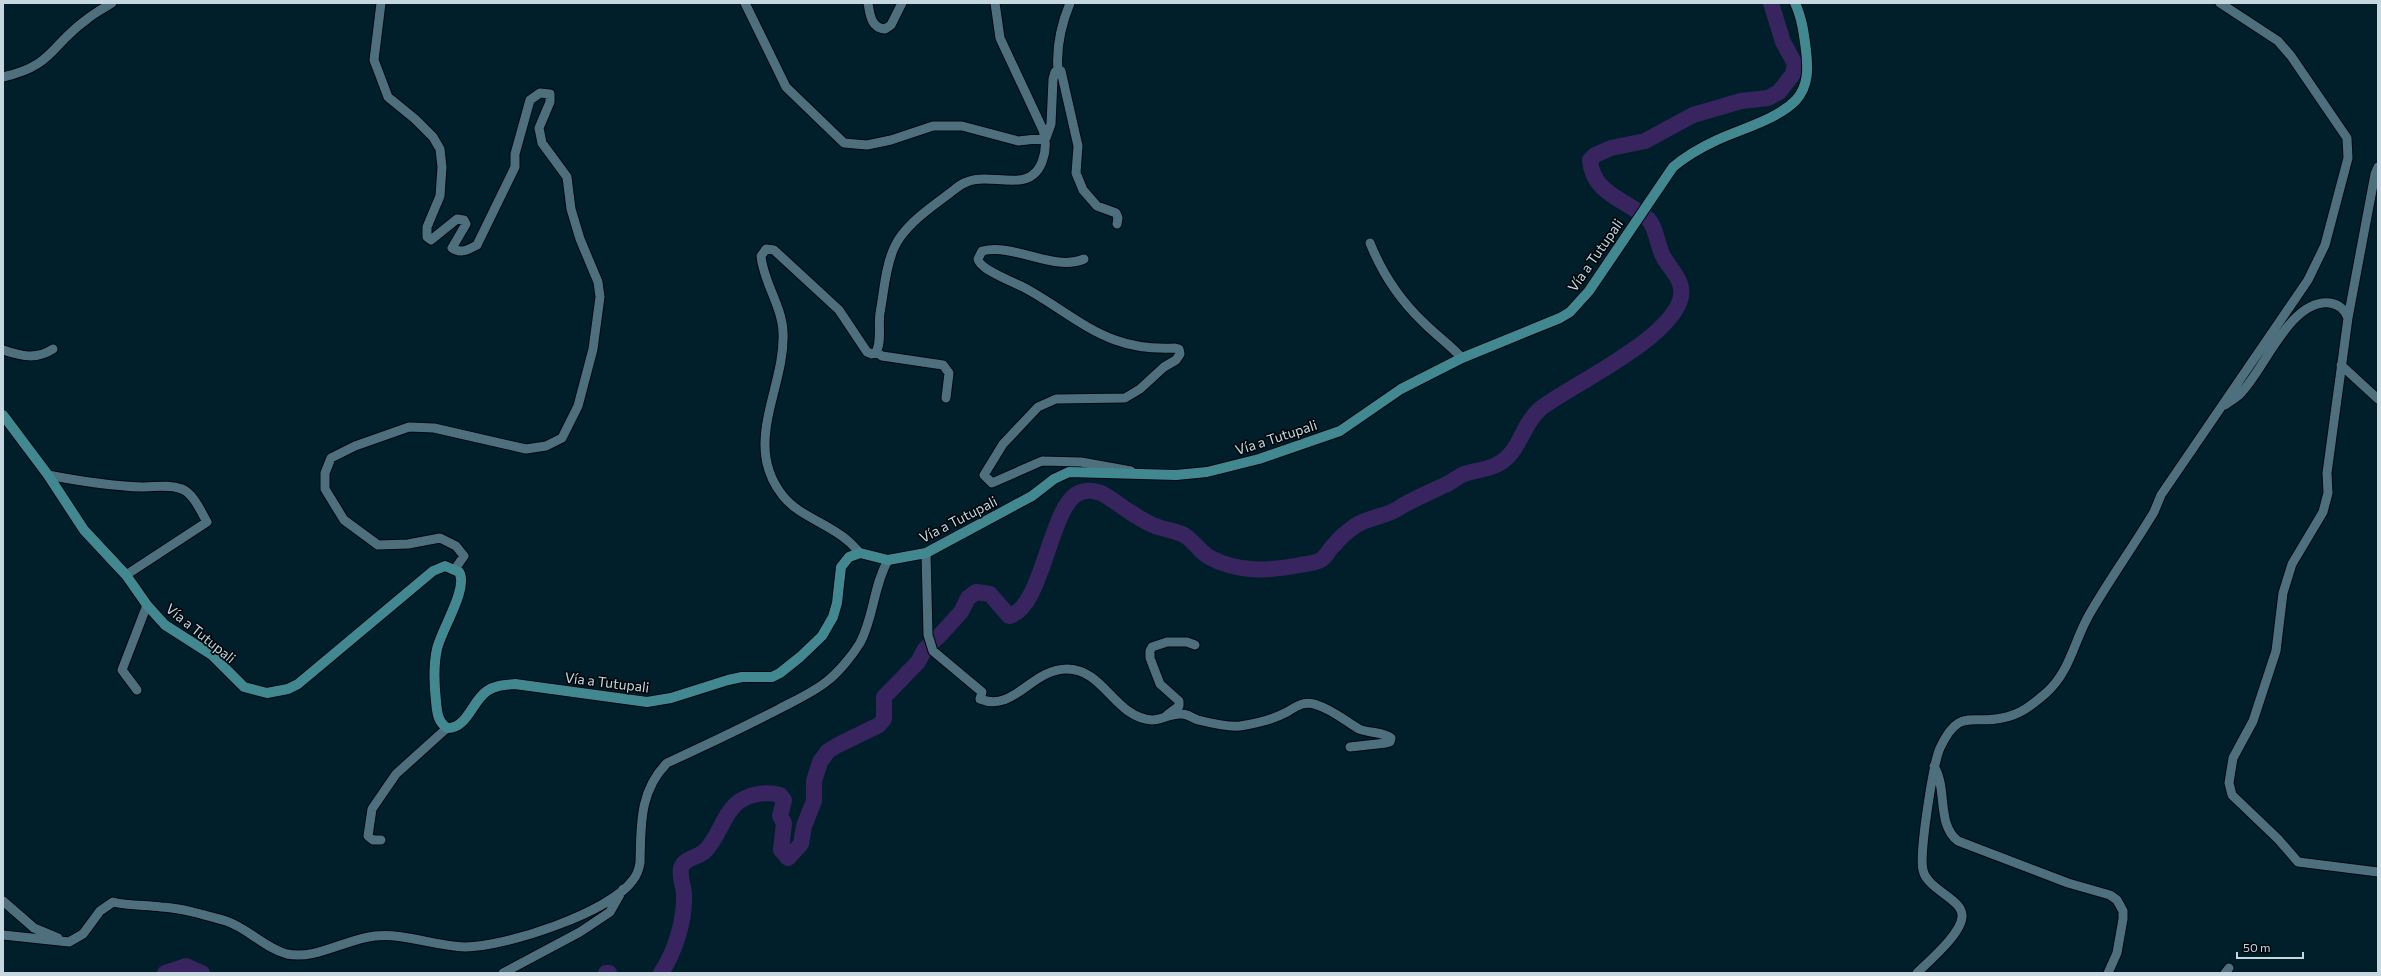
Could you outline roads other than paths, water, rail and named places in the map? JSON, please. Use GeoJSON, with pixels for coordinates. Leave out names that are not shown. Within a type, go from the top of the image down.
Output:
{"type":"FeatureCollection","features":[{"type":"Feature","properties":{"kind":"street"},"geometry":{"type":"LineString","coordinates":[[3,77],[26,71],[38,65],[85,20],[112,3]]}},
{"type":"Feature","properties":{"kind":"street"},"geometry":{"type":"LineString","coordinates":[[380,840],[373,840],[368,836],[372,809],[396,774],[447,728],[438,716],[434,667],[440,635],[461,588],[462,578],[455,569],[464,556],[456,546],[440,538],[408,544],[378,544],[344,520],[325,489],[325,473],[331,458],[355,446],[409,427],[434,428],[526,449],[546,446],[562,438],[578,406],[593,348],[600,297],[598,282],[580,239],[571,209],[567,177],[542,142],[538,128],[550,102],[550,94],[540,93],[530,100],[515,154],[515,167],[477,245],[465,251],[456,251],[452,248],[466,224],[464,220],[457,219],[431,240],[427,238],[427,227],[440,196],[442,167],[440,149],[433,137],[415,119],[388,97],[374,60],[381,3]]}},
{"type":"Feature","properties":{"kind":"street"},"geometry":{"type":"LineString","coordinates":[[745,3],[786,87],[844,142],[873,144],[891,140],[933,126],[962,126],[1018,141],[1046,138]]}},
{"type":"Feature","properties":{"kind":"street"},"geometry":{"type":"LineString","coordinates":[[868,3],[872,22],[878,28],[885,29],[892,25],[902,3]]}},
{"type":"Feature","properties":{"kind":"street"},"geometry":{"type":"LineString","coordinates":[[876,352],[886,274],[894,248],[901,235],[912,224],[968,180],[983,178],[1020,180],[1029,176],[1044,160],[1047,146],[1046,138],[1000,38],[995,3]]}},
{"type":"Feature","properties":{"kind":"street"},"geometry":{"type":"LineString","coordinates":[[1046,138],[1051,124],[1053,79],[1058,70],[1056,54],[1059,34],[1070,3]]}},
{"type":"Feature","properties":{"kind":"street","name":"Vía a Tutupali"},"geometry":{"type":"LineString","coordinates":[[447,728],[455,727],[461,724],[483,694],[500,685],[514,684],[647,702],[671,698],[728,680],[742,677],[762,678],[780,673],[822,636],[833,617],[837,604],[842,567],[849,557],[860,553],[888,560],[926,553],[1032,496],[1054,479],[1069,472],[1176,476],[1207,472],[1259,459],[1340,431],[1401,389],[1462,358],[1560,318],[1570,312],[1589,292],[1673,167],[1716,140],[1782,110],[1797,99],[1805,85],[1808,65],[1803,28],[1794,3]]}},
{"type":"Feature","properties":{"kind":"street"},"geometry":{"type":"LineString","coordinates":[[1917,973],[1958,928],[1962,917],[1960,908],[1947,896],[1934,888],[1923,870],[1934,766],[1941,746],[1957,725],[1966,718],[2001,719],[2024,711],[2056,682],[2067,668],[2088,615],[2125,559],[2178,467],[2308,280],[2322,252],[2348,158],[2348,145],[2346,138],[2291,56],[2278,42],[2220,3]]}},
{"type":"Feature","properties":{"kind":"street"},"geometry":{"type":"LineString","coordinates":[[1058,70],[1063,75],[1078,146],[1076,173],[1083,190],[1097,206],[1116,213],[1118,218],[1117,224]]}},
{"type":"Feature","properties":{"kind":"street"},"geometry":{"type":"LineString","coordinates":[[2378,167],[2375,174],[2348,318],[2327,473],[2328,493],[2324,512],[2292,564],[2283,593],[2276,651],[2253,721],[2233,758],[2229,783],[2232,795],[2278,839],[2298,862],[2378,872]]}},
{"type":"Feature","properties":{"kind":"street"},"geometry":{"type":"LineString","coordinates":[[1370,243],[1377,261],[1397,293],[1423,322],[1462,358]]}},
{"type":"Feature","properties":{"kind":"street"},"geometry":{"type":"LineString","coordinates":[[860,553],[847,540],[792,506],[778,488],[771,473],[765,434],[767,414],[781,364],[783,330],[772,288],[762,264],[761,256],[764,251],[769,249],[774,250],[839,310],[867,352],[872,354],[876,352],[889,357],[943,365],[949,373],[946,398]]}},
{"type":"Feature","properties":{"kind":"street"},"geometry":{"type":"LineString","coordinates":[[1084,259],[1076,262],[1047,259],[1013,250],[990,249],[982,251],[978,258],[982,266],[1024,287],[1088,327],[1113,340],[1133,346],[1179,349],[1180,354],[1176,360],[1164,367],[1140,389],[1125,398],[1056,399],[1038,407],[1003,444],[984,475],[992,483],[1042,461],[1081,462],[1124,469],[1137,475]]}},
{"type":"Feature","properties":{"kind":"street"},"geometry":{"type":"LineString","coordinates":[[2219,409],[2240,394],[2263,363],[2277,340],[2300,314],[2312,306],[2324,302],[2340,307],[2344,310],[2348,318]]}},
{"type":"Feature","properties":{"kind":"street"},"geometry":{"type":"LineString","coordinates":[[3,350],[22,357],[44,355],[53,350]]}},
{"type":"Feature","properties":{"kind":"street"},"geometry":{"type":"LineString","coordinates":[[2341,365],[2378,399]]}},
{"type":"Feature","properties":{"kind":"street","name":"Vía a Tutupali"},"geometry":{"type":"LineString","coordinates":[[3,415],[48,475],[84,530],[126,574],[147,606],[165,624],[212,655],[244,687],[267,693],[288,689],[298,684],[437,568],[445,566],[455,569]]}},
{"type":"Feature","properties":{"kind":"street"},"geometry":{"type":"LineString","coordinates":[[48,475],[87,482],[170,487],[182,489],[192,497],[207,522],[126,574]]}},
{"type":"Feature","properties":{"kind":"street"},"geometry":{"type":"LineString","coordinates":[[926,553],[929,640],[933,650],[982,692],[980,699],[985,701],[1006,700],[1042,674],[1068,668],[1085,672],[1105,689],[1116,703],[1136,716],[1153,720],[1182,714],[1210,722],[1239,726],[1264,720],[1287,712],[1297,705],[1308,703],[1318,705],[1340,716],[1365,732],[1390,738],[1390,742],[1386,743],[1350,747]]}},
{"type":"Feature","properties":{"kind":"street"},"geometry":{"type":"LineString","coordinates":[[3,935],[69,942],[83,934],[100,911],[113,902],[128,905],[162,907],[226,921],[235,925],[259,941],[287,954],[308,954],[364,938],[385,935],[437,945],[465,947],[495,944],[573,918],[599,906],[623,889],[638,873],[646,792],[657,773],[667,763],[747,726],[826,682],[859,645],[866,630],[879,576],[888,560]]}},
{"type":"Feature","properties":{"kind":"street"},"geometry":{"type":"LineString","coordinates":[[137,690],[122,670],[147,606]]}},
{"type":"Feature","properties":{"kind":"street"},"geometry":{"type":"LineString","coordinates":[[1164,717],[1179,706],[1179,701],[1160,684],[1150,658],[1150,651],[1156,646],[1167,642],[1186,642],[1195,645]]}},
{"type":"Feature","properties":{"kind":"street"},"geometry":{"type":"LineString","coordinates":[[1934,766],[1939,776],[1947,828],[1958,841],[2068,883],[2110,895],[2117,900],[2123,911],[2123,919],[2118,953],[2108,973]]}},
{"type":"Feature","properties":{"kind":"street"},"geometry":{"type":"LineString","coordinates":[[501,973],[580,932],[610,912],[623,889]]}},
{"type":"Feature","properties":{"kind":"street"},"geometry":{"type":"LineString","coordinates":[[3,900],[34,928],[69,942]]}},
{"type":"Feature","properties":{"kind":"waterway"},"geometry":{"type":"LineString","coordinates":[[661,973],[675,946],[681,925],[684,905],[684,892],[681,875],[681,868],[683,864],[705,851],[711,844],[724,820],[734,806],[741,800],[750,796],[765,793],[780,795],[784,800],[780,816],[784,823],[781,850],[788,858],[801,844],[804,826],[814,801],[814,781],[820,762],[828,751],[879,725],[884,719],[884,697],[918,662],[925,649],[961,612],[968,598],[976,592],[990,594],[1009,616],[1021,609],[1031,595],[1062,514],[1070,500],[1081,492],[1094,491],[1106,495],[1134,515],[1150,524],[1184,535],[1209,557],[1231,566],[1254,569],[1277,569],[1316,562],[1323,559],[1339,539],[1355,526],[1367,520],[1397,510],[1413,500],[1448,484],[1464,474],[1490,468],[1498,464],[1511,453],[1529,422],[1540,409],[1626,355],[1650,337],[1669,319],[1680,301],[1680,284],[1662,254],[1651,222],[1639,212],[1604,189],[1592,172],[1590,160],[1595,155],[1611,148],[1645,141],[1693,115],[1741,101],[1768,98],[1779,92],[1793,74],[1795,64],[1783,42],[1771,3]]}},
{"type":"Feature","properties":{"kind":"waterway"},"geometry":{"type":"LineString","coordinates":[[165,973],[186,966],[202,973]]}}]}
